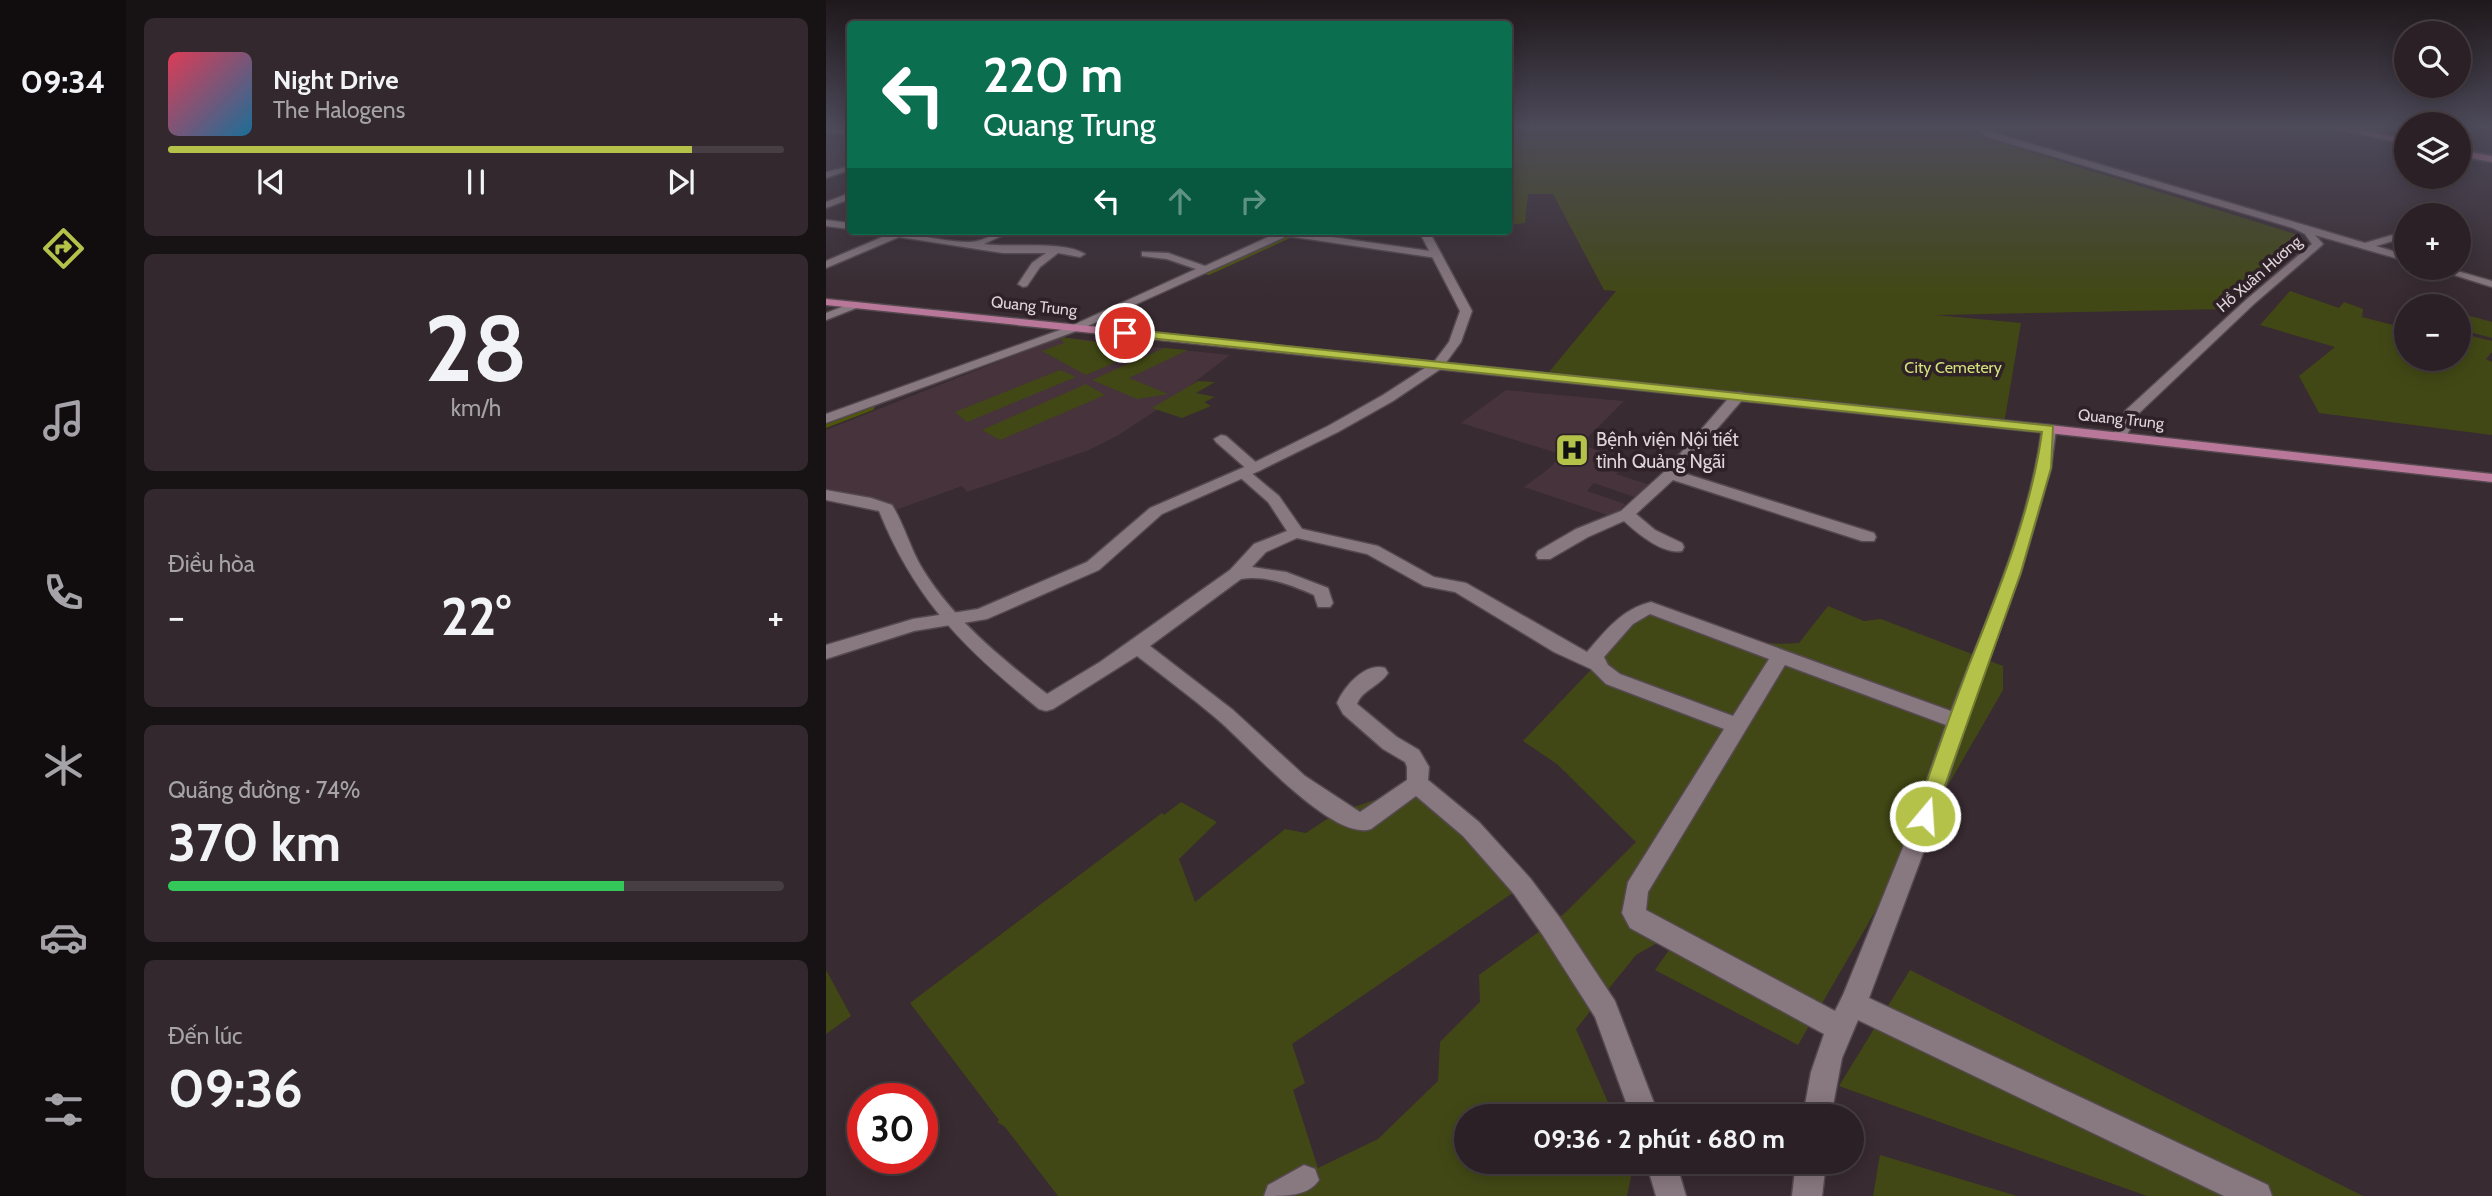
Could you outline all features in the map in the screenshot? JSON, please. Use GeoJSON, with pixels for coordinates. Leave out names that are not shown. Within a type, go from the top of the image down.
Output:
{"type":"FeatureCollection","features":[{"type":"Feature","properties":{"kind":"main road","name":"Quang Trung"},"geometry":{"type":"LineString","coordinates":[[826,302],[2120,436],[2492,478]]}},
{"type":"Feature","properties":{"kind":"street","name":"Hồ Xuân Hương"},"geometry":{"type":"LineString","coordinates":[[2120,436],[2131,413],[2251,301],[2318,244],[2308,232],[2296,226],[2154,184]]}},
{"type":"Feature","properties":{"kind":"street"},"geometry":{"type":"LineString","coordinates":[[826,205],[847,197]]}},
{"type":"Feature","properties":{"kind":"street"},"geometry":{"type":"LineString","coordinates":[[826,223],[847,226]]}},
{"type":"Feature","properties":{"kind":"street"},"geometry":{"type":"LineString","coordinates":[[2296,226],[2394,254]]}},
{"type":"Feature","properties":{"kind":"street"},"geometry":{"type":"LineString","coordinates":[[826,265],[893,235]]}},
{"type":"Feature","properties":{"kind":"street"},"geometry":{"type":"LineString","coordinates":[[917,235],[1003,250],[1053,250],[1080,254]]}},
{"type":"Feature","properties":{"kind":"street"},"geometry":{"type":"LineString","coordinates":[[972,245],[997,235]]}},
{"type":"Feature","properties":{"kind":"street"},"geometry":{"type":"LineString","coordinates":[[826,419],[1075,328],[1205,269],[1289,235]]}},
{"type":"Feature","properties":{"kind":"street"},"geometry":{"type":"LineString","coordinates":[[1298,235],[1437,255]]}},
{"type":"Feature","properties":{"kind":"street"},"geometry":{"type":"LineString","coordinates":[[826,652],[913,625],[981,615],[1093,566],[1156,511],[1248,470],[1344,422],[1438,365],[1455,342],[1466,311],[1426,235]]}},
{"type":"Feature","properties":{"kind":"street"},"geometry":{"type":"LineString","coordinates":[[2365,246],[2394,238]]}},
{"type":"Feature","properties":{"kind":"street"},"geometry":{"type":"LineString","coordinates":[[1023,284],[1053,250]]}},
{"type":"Feature","properties":{"kind":"street"},"geometry":{"type":"LineString","coordinates":[[1146,254],[1168,256],[1205,269]]}},
{"type":"Feature","properties":{"kind":"street"},"geometry":{"type":"LineString","coordinates":[[2471,278],[2492,284]]}},
{"type":"Feature","properties":{"kind":"street"},"geometry":{"type":"LineString","coordinates":[[826,317],[855,305]]}},
{"type":"Feature","properties":{"kind":"street"},"geometry":{"type":"LineString","coordinates":[[1544,555],[1582,533],[1627,514],[1670,474],[1738,396]]}},
{"type":"Feature","properties":{"kind":"street"},"geometry":{"type":"LineString","coordinates":[[1818,1104],[1822,1076],[1917,840],[1957,721],[2014,572],[2044,468],[2049,429]]}},
{"type":"Feature","properties":{"kind":"street"},"geometry":{"type":"LineString","coordinates":[[1221,439],[1275,499],[1296,533]]}},
{"type":"Feature","properties":{"kind":"street"},"geometry":{"type":"LineString","coordinates":[[1670,474],[1868,537]]}},
{"type":"Feature","properties":{"kind":"street"},"geometry":{"type":"LineString","coordinates":[[826,495],[842,500],[873,502],[886,508],[921,583],[949,621],[984,656],[1046,704],[1137,646],[1236,574],[1260,548],[1296,533],[1372,550],[1430,582],[1460,587],[1561,647],[1597,664],[1613,679],[1737,726]]}},
{"type":"Feature","properties":{"kind":"street"},"geometry":{"type":"LineString","coordinates":[[1627,514],[1636,526],[1676,547]]}},
{"type":"Feature","properties":{"kind":"street"},"geometry":{"type":"LineString","coordinates":[[1236,574],[1246,571],[1304,584],[1322,592],[1324,603]]}},
{"type":"Feature","properties":{"kind":"street"},"geometry":{"type":"LineString","coordinates":[[1597,664],[1594,656],[1631,616],[1641,609],[1651,608],[1779,658],[1957,721]]}},
{"type":"Feature","properties":{"kind":"street"},"geometry":{"type":"LineString","coordinates":[[1137,646],[1226,715],[1297,782],[1353,821],[1363,822],[1418,784]]}},
{"type":"Feature","properties":{"kind":"street"},"geometry":{"type":"LineString","coordinates":[[1779,658],[1636,890],[1634,913],[1639,920],[1845,1015],[2257,1196]]}},
{"type":"Feature","properties":{"kind":"street"},"geometry":{"type":"LineString","coordinates":[[1378,673],[1352,692],[1347,704],[1350,709],[1390,743],[1412,756],[1418,767],[1418,784],[1471,829],[1522,886],[1606,1010],[1641,1104]]}},
{"type":"Feature","properties":{"kind":"street"},"geometry":{"type":"LineString","coordinates":[[1665,1174],[1671,1196]]}},
{"type":"Feature","properties":{"kind":"street"},"geometry":{"type":"LineString","coordinates":[[1807,1196],[1810,1174]]}},
{"type":"Feature","properties":{"kind":"shaded area"},"geometry":{"type":"Polygon","coordinates":[[[1060,337],[1230,355],[1169,402],[1117,436],[1089,450],[967,492],[962,486],[893,511],[832,494],[826,489],[826,430],[1060,337]]]}},
{"type":"Feature","properties":{"kind":"shaded area","name":"Bệnh viện Nội tiết tỉnh Quảng Ngãi"},"geometry":{"type":"Polygon","coordinates":[[[1506,390],[1624,401],[1580,445],[1630,460],[1616,474],[1650,485],[1637,498],[1594,483],[1587,491],[1625,504],[1613,517],[1524,487],[1563,455],[1461,423],[1506,390]]]}},
{"type":"Feature","properties":{"kind":"green space","name":"City Cemetery"},"geometry":{"type":"Polygon","coordinates":[[[1512,184],[2133,184],[2295,234],[2296,250],[2226,309],[1935,315],[2021,323],[2004,424],[1549,372],[1616,291],[1604,290],[1553,194],[1528,194],[1525,223],[1512,225],[1512,184]]]}},
{"type":"Feature","properties":{"kind":"green space"},"geometry":{"type":"Polygon","coordinates":[[[2290,291],[2339,308],[2344,302],[2363,309],[2362,317],[2394,325],[2394,371],[2471,371],[2471,336],[2492,341],[2492,352],[2486,359],[2492,362],[2492,435],[2319,413],[2299,376],[2335,347],[2260,325],[2290,291]]]}},
{"type":"Feature","properties":{"kind":"green space"},"geometry":{"type":"Polygon","coordinates":[[[2471,316],[2492,322],[2492,338],[2471,332],[2471,316]]]}},
{"type":"Feature","properties":{"kind":"green space"},"geometry":{"type":"Polygon","coordinates":[[[1060,337],[1146,349],[1086,375],[1042,351],[1064,343],[1060,337]]]}},
{"type":"Feature","properties":{"kind":"green space"},"geometry":{"type":"Polygon","coordinates":[[[1164,348],[1188,350],[1129,378],[1168,394],[1137,399],[1092,380],[1164,348]]]}},
{"type":"Feature","properties":{"kind":"green space"},"geometry":{"type":"Polygon","coordinates":[[[1060,370],[1076,377],[967,422],[955,412],[1060,370]]]}},
{"type":"Feature","properties":{"kind":"green space"},"geometry":{"type":"Polygon","coordinates":[[[1198,381],[1215,382],[1196,393],[1215,397],[1204,402],[1211,406],[1182,418],[1152,408],[1198,381]]]}},
{"type":"Feature","properties":{"kind":"green space"},"geometry":{"type":"Polygon","coordinates":[[[1086,384],[1105,395],[1000,440],[982,430],[1086,384]]]}},
{"type":"Feature","properties":{"kind":"green space"},"geometry":{"type":"Polygon","coordinates":[[[1828,606],[1864,621],[1881,619],[2003,666],[2003,690],[1798,1045],[1655,970],[1669,950],[1657,943],[1636,955],[1576,1029],[1609,1104],[1454,1104],[1454,1174],[1632,1174],[1627,1196],[1058,1196],[1005,1127],[997,1122],[999,1120],[910,1003],[1162,813],[1164,815],[1181,802],[1217,822],[1179,859],[1195,902],[1285,829],[1306,833],[1336,813],[1423,784],[1517,890],[1292,1044],[1305,1083],[1293,1090],[1318,1168],[1378,1139],[1438,1081],[1440,1042],[1480,1002],[1479,975],[1565,913],[1636,842],[1557,764],[1523,741],[1647,611],[1741,639],[1779,644],[1799,643],[1828,606]]]}},
{"type":"Feature","properties":{"kind":"green space"},"geometry":{"type":"Polygon","coordinates":[[[826,970],[851,1016],[826,1034],[826,970]]]}},
{"type":"Feature","properties":{"kind":"green space"},"geometry":{"type":"Polygon","coordinates":[[[1910,970],[2363,1196],[2147,1196],[1839,1086],[1910,970]]]}},
{"type":"Feature","properties":{"kind":"green space"},"geometry":{"type":"Polygon","coordinates":[[[1880,1155],[2017,1196],[1873,1196],[1880,1155]]]}},
{"type":"Feature","properties":{"kind":"waterway"},"geometry":{"type":"LineString","coordinates":[[1205,273],[1292,235]]}},
{"type":"Feature","properties":{"kind":"waterway"},"geometry":{"type":"LineString","coordinates":[[826,423],[868,407]]}},
{"type":"Feature","properties":{"kind":"place","name":"Bệnh viện Nội tiết tỉnh Quảng Ngãi"},"geometry":{"type":"Point","coordinates":[1572,450]}},
{"type":"Feature","properties":{"kind":"route"},"geometry":{"type":"LineString","coordinates":[[1125,333],[2049,429],[2044,468],[2014,572],[1957,721],[1925,816]]}}]}
